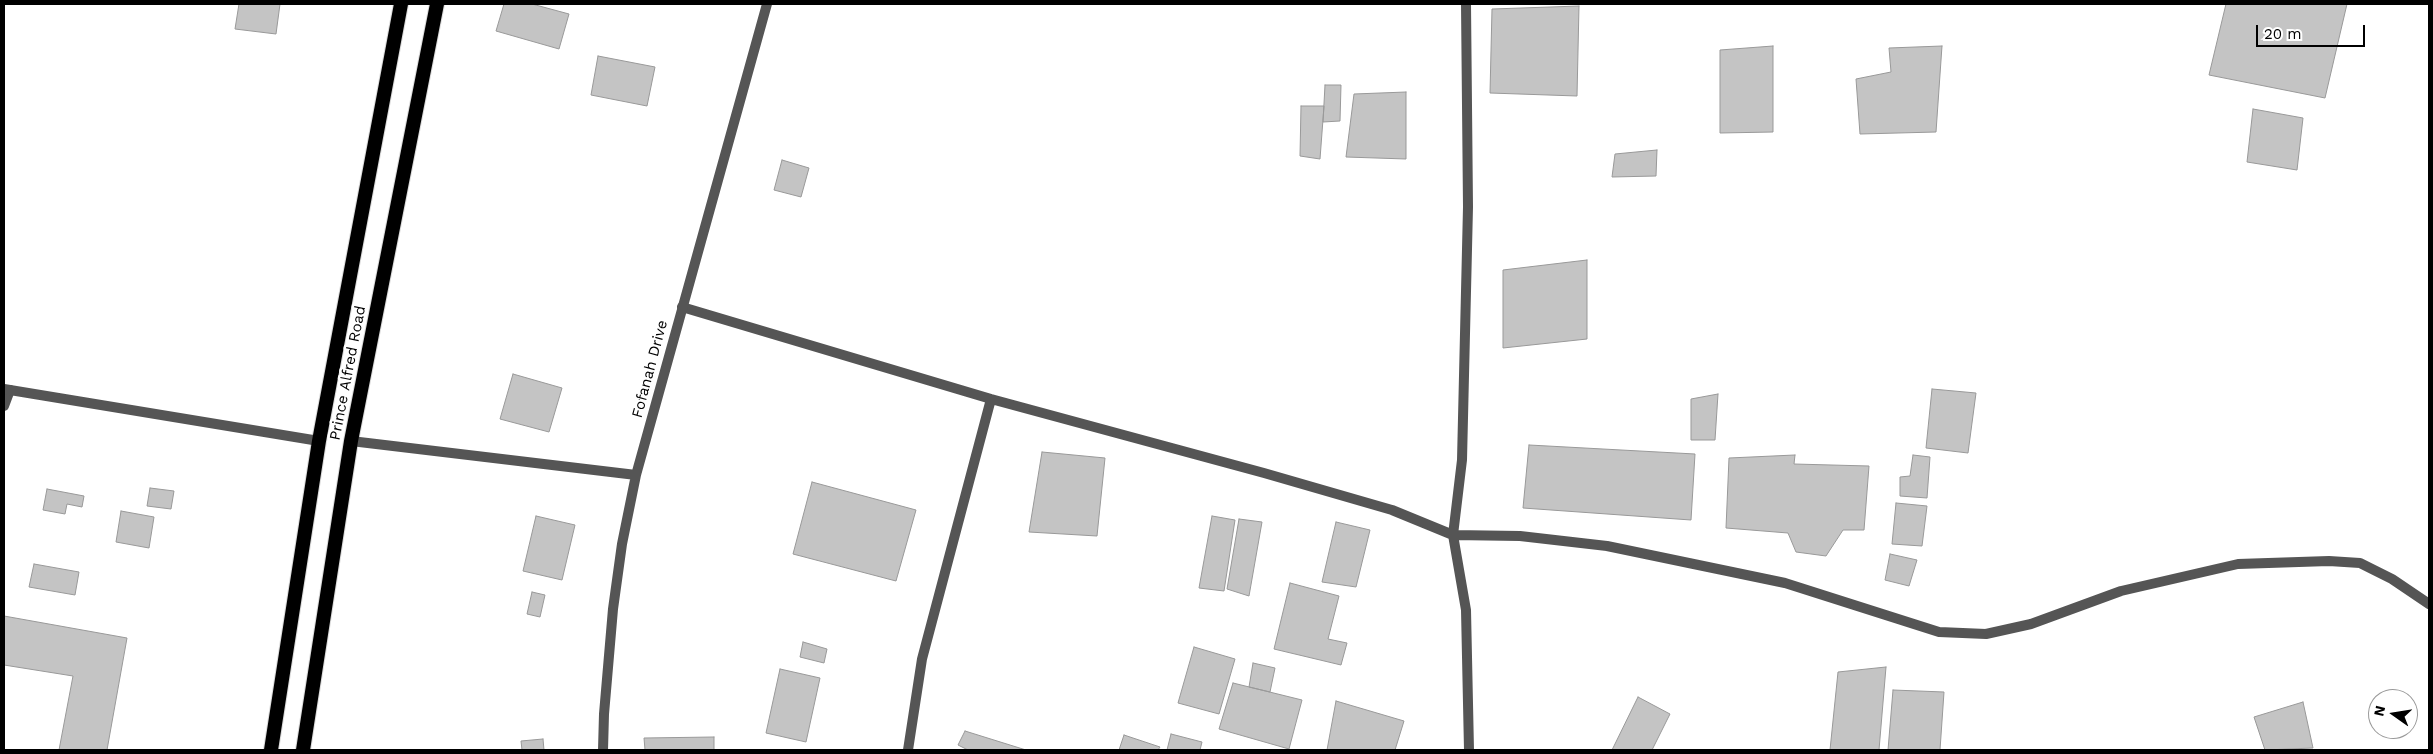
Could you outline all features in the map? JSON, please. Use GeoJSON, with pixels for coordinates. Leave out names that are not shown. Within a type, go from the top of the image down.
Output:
{"type":"FeatureCollection","features":[{"type":"Feature","properties":{"kind":"highway","name":"Prince Alfred Road"},"geometry":{"type":"LineString","coordinates":[[271,750],[319,441],[401,4]]}},
{"type":"Feature","properties":{"kind":"highway","name":"Prince Alfred Road"},"geometry":{"type":"LineString","coordinates":[[303,750],[351,441],[437,4]]}},
{"type":"Feature","properties":{"kind":"street","name":"Fofanah Drive"},"geometry":{"type":"LineString","coordinates":[[603,750],[604,714],[613,609],[622,544],[636,476],[767,4]]}},
{"type":"Feature","properties":{"kind":"street"},"geometry":{"type":"LineString","coordinates":[[1466,4],[1468,207],[1462,460],[1453,535],[1466,610],[1469,750]]}},
{"type":"Feature","properties":{"kind":"street"},"geometry":{"type":"LineString","coordinates":[[682,308],[991,399],[1392,510],[1453,535],[1520,536],[1606,546],[1785,583],[1939,632],[1986,634],[2022,626],[2121,591],[2238,564],[2329,561],[2360,563],[2392,579],[2429,604]]}},
{"type":"Feature","properties":{"kind":"street"},"geometry":{"type":"LineString","coordinates":[[4,406],[7,389],[319,441]]}},
{"type":"Feature","properties":{"kind":"street"},"geometry":{"type":"LineString","coordinates":[[908,750],[922,659],[991,399]]}},
{"type":"Feature","properties":{"kind":"street"},"geometry":{"type":"LineString","coordinates":[[351,441],[636,476]]}},
{"type":"Feature","properties":{"kind":"building"},"geometry":{"type":"Polygon","coordinates":[[[239,4],[280,4],[276,34],[235,29],[239,4]]]}},
{"type":"Feature","properties":{"kind":"building"},"geometry":{"type":"Polygon","coordinates":[[[504,4],[532,4],[569,14],[559,49],[496,31],[504,4]]]}},
{"type":"Feature","properties":{"kind":"building"},"geometry":{"type":"Polygon","coordinates":[[[2226,4],[2347,4],[2325,98],[2209,75],[2226,4]]]}},
{"type":"Feature","properties":{"kind":"building"},"geometry":{"type":"Polygon","coordinates":[[[1579,6],[1577,96],[1490,93],[1492,9],[1579,6]]]}},
{"type":"Feature","properties":{"kind":"building"},"geometry":{"type":"Polygon","coordinates":[[[1773,46],[1773,132],[1720,133],[1720,50],[1773,46]]]}},
{"type":"Feature","properties":{"kind":"building"},"geometry":{"type":"Polygon","coordinates":[[[1942,46],[1936,132],[1860,134],[1856,79],[1891,72],[1889,48],[1942,46]]]}},
{"type":"Feature","properties":{"kind":"building"},"geometry":{"type":"Polygon","coordinates":[[[598,56],[655,67],[647,106],[591,95],[598,56]]]}},
{"type":"Feature","properties":{"kind":"building"},"geometry":{"type":"Polygon","coordinates":[[[1325,85],[1341,85],[1340,121],[1323,122],[1325,85]]]}},
{"type":"Feature","properties":{"kind":"building"},"geometry":{"type":"Polygon","coordinates":[[[1406,92],[1406,159],[1346,157],[1354,94],[1406,92]]]}},
{"type":"Feature","properties":{"kind":"building"},"geometry":{"type":"Polygon","coordinates":[[[1301,106],[1324,106],[1320,159],[1300,156],[1301,106]]]}},
{"type":"Feature","properties":{"kind":"building"},"geometry":{"type":"Polygon","coordinates":[[[2253,109],[2303,118],[2297,170],[2247,162],[2253,109]]]}},
{"type":"Feature","properties":{"kind":"building"},"geometry":{"type":"Polygon","coordinates":[[[1657,150],[1656,176],[1612,177],[1615,154],[1657,150]]]}},
{"type":"Feature","properties":{"kind":"building"},"geometry":{"type":"Polygon","coordinates":[[[782,160],[809,168],[801,197],[774,190],[782,160]]]}},
{"type":"Feature","properties":{"kind":"building"},"geometry":{"type":"Polygon","coordinates":[[[1587,260],[1587,339],[1503,348],[1503,270],[1587,260]]]}},
{"type":"Feature","properties":{"kind":"building"},"geometry":{"type":"Polygon","coordinates":[[[513,374],[562,388],[549,432],[500,419],[513,374]]]}},
{"type":"Feature","properties":{"kind":"building"},"geometry":{"type":"Polygon","coordinates":[[[1932,389],[1976,393],[1968,453],[1926,448],[1932,389]]]}},
{"type":"Feature","properties":{"kind":"building"},"geometry":{"type":"Polygon","coordinates":[[[1718,394],[1715,440],[1691,440],[1691,399],[1718,394]]]}},
{"type":"Feature","properties":{"kind":"building"},"geometry":{"type":"Polygon","coordinates":[[[1529,445],[1695,454],[1691,520],[1523,508],[1529,445]]]}},
{"type":"Feature","properties":{"kind":"building"},"geometry":{"type":"Polygon","coordinates":[[[1042,452],[1105,458],[1097,536],[1029,532],[1042,452]]]}},
{"type":"Feature","properties":{"kind":"building"},"geometry":{"type":"Polygon","coordinates":[[[1795,455],[1794,464],[1869,466],[1864,530],[1843,530],[1826,556],[1796,552],[1788,533],[1726,528],[1729,458],[1795,455]]]}},
{"type":"Feature","properties":{"kind":"building"},"geometry":{"type":"Polygon","coordinates":[[[1913,455],[1930,457],[1927,498],[1900,496],[1900,477],[1910,476],[1913,455]]]}},
{"type":"Feature","properties":{"kind":"building"},"geometry":{"type":"Polygon","coordinates":[[[812,482],[916,510],[896,581],[793,554],[812,482]]]}},
{"type":"Feature","properties":{"kind":"building"},"geometry":{"type":"Polygon","coordinates":[[[150,488],[174,491],[171,509],[147,506],[150,488]]]}},
{"type":"Feature","properties":{"kind":"building"},"geometry":{"type":"Polygon","coordinates":[[[47,489],[84,496],[82,507],[67,504],[65,514],[43,510],[47,489]]]}},
{"type":"Feature","properties":{"kind":"building"},"geometry":{"type":"Polygon","coordinates":[[[1896,503],[1927,506],[1922,546],[1892,544],[1896,503]]]}},
{"type":"Feature","properties":{"kind":"building"},"geometry":{"type":"Polygon","coordinates":[[[121,511],[154,517],[149,548],[116,542],[121,511]]]}},
{"type":"Feature","properties":{"kind":"building"},"geometry":{"type":"Polygon","coordinates":[[[536,516],[575,525],[562,580],[523,571],[536,516]]]}},
{"type":"Feature","properties":{"kind":"building"},"geometry":{"type":"Polygon","coordinates":[[[1212,516],[1235,520],[1224,591],[1199,588],[1212,516]]]}},
{"type":"Feature","properties":{"kind":"building"},"geometry":{"type":"Polygon","coordinates":[[[1239,519],[1262,522],[1249,596],[1227,589],[1239,519]]]}},
{"type":"Feature","properties":{"kind":"building"},"geometry":{"type":"Polygon","coordinates":[[[1336,522],[1370,530],[1356,587],[1322,582],[1336,522]]]}},
{"type":"Feature","properties":{"kind":"building"},"geometry":{"type":"Polygon","coordinates":[[[1890,554],[1917,560],[1909,586],[1885,580],[1890,554]]]}},
{"type":"Feature","properties":{"kind":"building"},"geometry":{"type":"Polygon","coordinates":[[[34,564],[79,572],[75,595],[29,587],[34,564]]]}},
{"type":"Feature","properties":{"kind":"building"},"geometry":{"type":"Polygon","coordinates":[[[1290,583],[1339,596],[1328,639],[1347,643],[1341,665],[1274,649],[1290,583]]]}},
{"type":"Feature","properties":{"kind":"building"},"geometry":{"type":"Polygon","coordinates":[[[532,592],[545,595],[540,617],[527,614],[532,592]]]}},
{"type":"Feature","properties":{"kind":"building"},"geometry":{"type":"Polygon","coordinates":[[[4,616],[127,638],[107,750],[59,750],[73,676],[4,665],[4,616]]]}},
{"type":"Feature","properties":{"kind":"building"},"geometry":{"type":"Polygon","coordinates":[[[803,642],[827,649],[824,663],[800,657],[803,642]]]}},
{"type":"Feature","properties":{"kind":"building"},"geometry":{"type":"Polygon","coordinates":[[[1194,647],[1235,659],[1219,714],[1178,703],[1194,647]]]}},
{"type":"Feature","properties":{"kind":"building"},"geometry":{"type":"Polygon","coordinates":[[[1253,663],[1275,668],[1270,692],[1249,687],[1253,663]]]}},
{"type":"Feature","properties":{"kind":"building"},"geometry":{"type":"Polygon","coordinates":[[[1886,667],[1879,750],[1830,750],[1838,672],[1886,667]]]}},
{"type":"Feature","properties":{"kind":"building"},"geometry":{"type":"Polygon","coordinates":[[[780,669],[820,678],[806,742],[766,733],[780,669]]]}},
{"type":"Feature","properties":{"kind":"building"},"geometry":{"type":"Polygon","coordinates":[[[1233,683],[1302,700],[1289,749],[1219,729],[1233,683]]]}},
{"type":"Feature","properties":{"kind":"building"},"geometry":{"type":"Polygon","coordinates":[[[1893,690],[1944,692],[1940,750],[1888,750],[1893,690]]]}},
{"type":"Feature","properties":{"kind":"building"},"geometry":{"type":"Polygon","coordinates":[[[1638,697],[1670,714],[1652,750],[1612,750],[1638,697]]]}},
{"type":"Feature","properties":{"kind":"building"},"geometry":{"type":"Polygon","coordinates":[[[1336,701],[1404,721],[1395,750],[1327,750],[1336,701]]]}},
{"type":"Feature","properties":{"kind":"building"},"geometry":{"type":"Polygon","coordinates":[[[2303,702],[2313,748],[2265,750],[2254,717],[2303,702]]]}},
{"type":"Feature","properties":{"kind":"building"},"geometry":{"type":"Polygon","coordinates":[[[965,731],[1026,750],[968,750],[958,745],[965,731]]]}},
{"type":"Feature","properties":{"kind":"building"},"geometry":{"type":"Polygon","coordinates":[[[1171,734],[1202,742],[1200,750],[1167,750],[1171,734]]]}},
{"type":"Feature","properties":{"kind":"building"},"geometry":{"type":"Polygon","coordinates":[[[1124,735],[1160,747],[1158,750],[1119,750],[1124,735]]]}},
{"type":"Feature","properties":{"kind":"building"},"geometry":{"type":"Polygon","coordinates":[[[714,737],[714,750],[645,750],[644,738],[714,737]]]}},
{"type":"Feature","properties":{"kind":"building"},"geometry":{"type":"Polygon","coordinates":[[[543,739],[544,750],[522,750],[521,741],[543,739]]]}}]}
